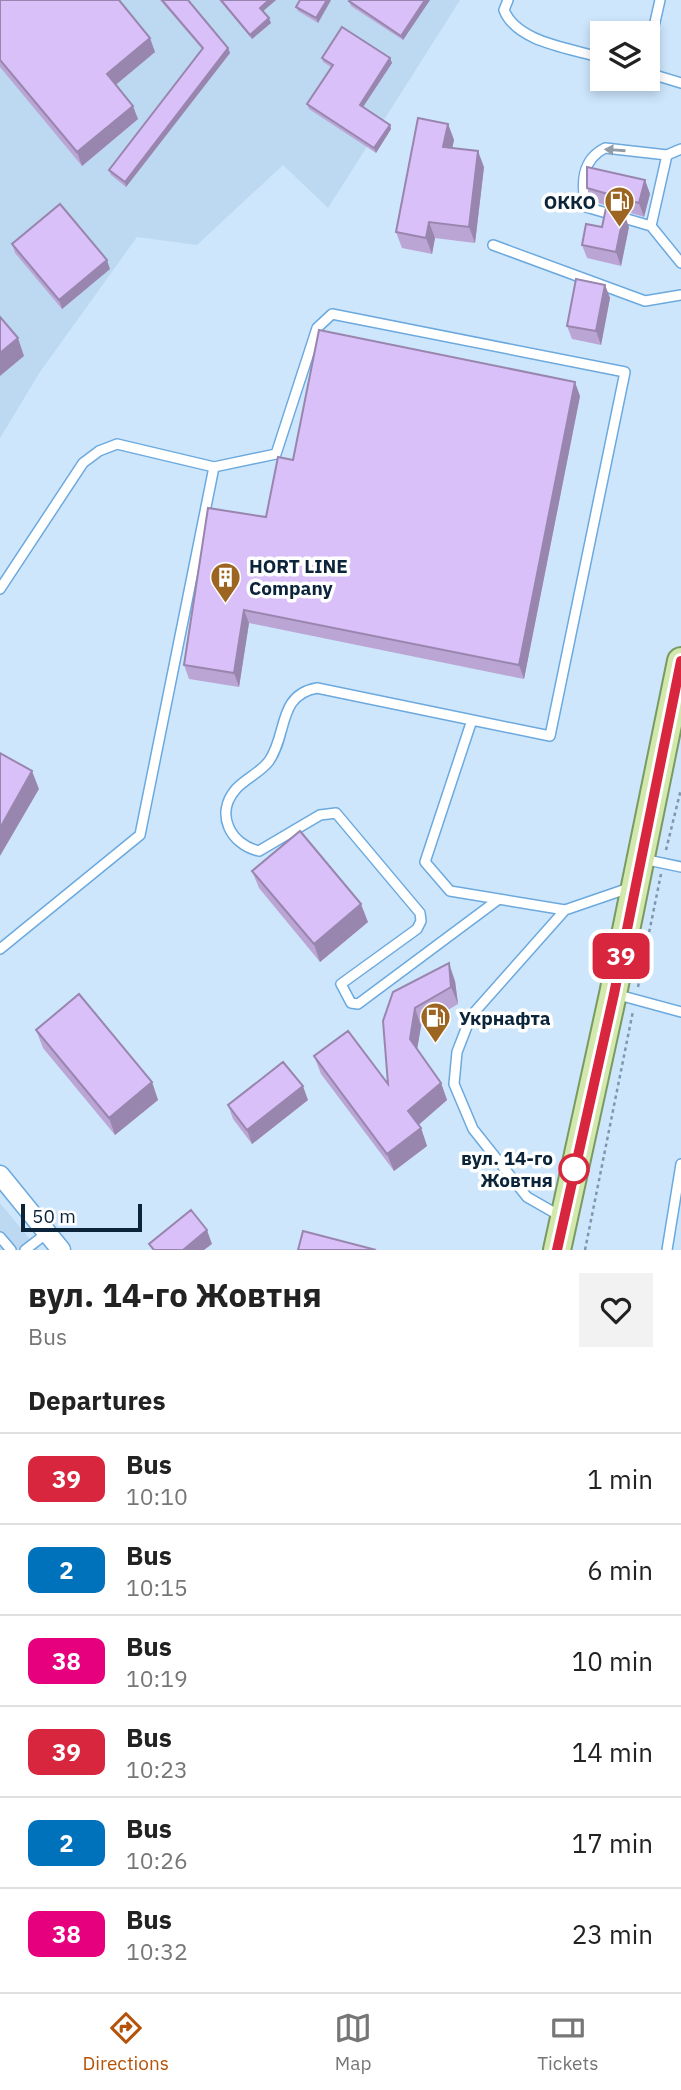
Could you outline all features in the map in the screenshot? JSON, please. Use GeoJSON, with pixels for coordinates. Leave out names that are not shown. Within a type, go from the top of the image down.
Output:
{"type":"FeatureCollection","features":[{"type":"Feature","properties":{"kind":"main road"},"geometry":{"type":"LineString","coordinates":[[556,1250],[624,996],[636,886],[652,860],[681,661]]}},
{"type":"Feature","properties":{"kind":"street"},"geometry":{"type":"LineString","coordinates":[[0,1175],[61,1250]]}},
{"type":"Feature","properties":{"kind":"lane"},"geometry":{"type":"LineString","coordinates":[[508,0],[504,10],[508,21],[522,33],[590,54]]}},
{"type":"Feature","properties":{"kind":"lane"},"geometry":{"type":"LineString","coordinates":[[655,21],[660,0]]}},
{"type":"Feature","properties":{"kind":"lane"},"geometry":{"type":"LineString","coordinates":[[660,76],[681,83]]}},
{"type":"Feature","properties":{"kind":"lane"},"geometry":{"type":"LineString","coordinates":[[681,149],[667,155],[605,148],[589,161],[581,190],[586,207],[651,226],[681,263]]}},
{"type":"Feature","properties":{"kind":"lane"},"geometry":{"type":"LineString","coordinates":[[651,226],[667,155]]}},
{"type":"Feature","properties":{"kind":"lane"},"geometry":{"type":"LineString","coordinates":[[493,245],[645,301],[681,295]]}},
{"type":"Feature","properties":{"kind":"lane"},"geometry":{"type":"LineString","coordinates":[[0,589],[83,463],[99,451],[117,444],[214,467],[276,454],[317,328],[332,314],[625,372],[550,736],[317,688],[303,691],[293,699],[269,761],[233,792],[227,808],[227,827],[238,843],[259,851],[320,815],[336,813],[420,913],[421,921],[416,929],[341,984],[353,1004],[499,899]]}},
{"type":"Feature","properties":{"kind":"lane"},"geometry":{"type":"LineString","coordinates":[[0,949],[140,835],[214,467]]}},
{"type":"Feature","properties":{"kind":"lane"},"geometry":{"type":"LineString","coordinates":[[472,720],[425,862],[450,891],[565,910],[636,886]]}},
{"type":"Feature","properties":{"kind":"lane"},"geometry":{"type":"LineString","coordinates":[[652,860],[681,867]]}},
{"type":"Feature","properties":{"kind":"lane"},"geometry":{"type":"LineString","coordinates":[[563,1217],[527,1197],[473,1129],[454,1084],[457,1052],[471,1016],[565,910]]}},
{"type":"Feature","properties":{"kind":"lane"},"geometry":{"type":"LineString","coordinates":[[624,996],[681,1012]]}},
{"type":"Feature","properties":{"kind":"lane"},"geometry":{"type":"LineString","coordinates":[[667,1250],[681,1164]]}},
{"type":"Feature","properties":{"kind":"lane"},"geometry":{"type":"LineString","coordinates":[[25,1250],[47,1233]]}},
{"type":"Feature","properties":{"kind":"lane"},"geometry":{"type":"LineString","coordinates":[[0,1237],[11,1250]]}},
{"type":"Feature","properties":{"kind":"path"},"geometry":{"type":"LineString","coordinates":[[585,1250],[624,996],[652,860],[681,789]]}},
{"type":"Feature","properties":{"kind":"shaded area"},"geometry":{"type":"Polygon","coordinates":[[[0,0],[460,0],[328,208],[283,165],[197,245],[137,237],[40,372],[0,438],[0,0]]]}},
{"type":"Feature","properties":{"kind":"shaded area"},"geometry":{"type":"Polygon","coordinates":[[[0,1203],[39,1250],[0,1250],[0,1203]]]}},
{"type":"Feature","properties":{"kind":"building"},"geometry":{"type":"Polygon","coordinates":[[[0,0],[119,0],[150,38],[107,74],[133,106],[77,152],[0,60],[0,0]]]}},
{"type":"Feature","properties":{"kind":"building"},"geometry":{"type":"Polygon","coordinates":[[[162,0],[188,0],[228,48],[125,182],[109,170],[203,48],[162,0]]]}},
{"type":"Feature","properties":{"kind":"building"},"geometry":{"type":"Polygon","coordinates":[[[221,0],[269,0],[260,8],[269,18],[250,35],[221,0]]]}},
{"type":"Feature","properties":{"kind":"building"},"geometry":{"type":"Polygon","coordinates":[[[300,0],[327,0],[316,18],[296,7],[300,0]]]}},
{"type":"Feature","properties":{"kind":"building"},"geometry":{"type":"Polygon","coordinates":[[[350,0],[425,0],[401,36],[350,0]]]}},
{"type":"Feature","properties":{"kind":"building"},"geometry":{"type":"Polygon","coordinates":[[[342,27],[390,58],[360,105],[390,125],[374,148],[307,104],[333,65],[322,58],[342,27]]]}},
{"type":"Feature","properties":{"kind":"building"},"geometry":{"type":"Polygon","coordinates":[[[418,118],[448,124],[443,147],[478,151],[469,227],[429,222],[426,238],[396,232],[418,118]]]}},
{"type":"Feature","properties":{"kind":"building"},"geometry":{"type":"Polygon","coordinates":[[[587,167],[645,180],[639,203],[587,188],[587,167]]]}},
{"type":"Feature","properties":{"kind":"building"},"geometry":{"type":"Polygon","coordinates":[[[60,204],[107,260],[59,300],[12,244],[60,204]]]}},
{"type":"Feature","properties":{"kind":"building"},"geometry":{"type":"Polygon","coordinates":[[[606,208],[624,213],[616,252],[582,245],[586,224],[602,227],[606,208]]]}},
{"type":"Feature","properties":{"kind":"building"},"geometry":{"type":"Polygon","coordinates":[[[576,279],[605,285],[596,331],[567,326],[576,279]]]}},
{"type":"Feature","properties":{"kind":"building"},"geometry":{"type":"Polygon","coordinates":[[[0,317],[18,338],[0,353],[0,317]]]}},
{"type":"Feature","properties":{"kind":"building"},"geometry":{"type":"Polygon","coordinates":[[[319,330],[575,382],[519,665],[244,610],[234,673],[184,665],[208,508],[266,517],[278,457],[293,460],[319,330]]]}},
{"type":"Feature","properties":{"kind":"building"},"geometry":{"type":"Polygon","coordinates":[[[0,753],[32,771],[0,828],[0,753]]]}},
{"type":"Feature","properties":{"kind":"building"},"geometry":{"type":"Polygon","coordinates":[[[300,831],[361,904],[314,944],[252,871],[300,831]]]}},
{"type":"Feature","properties":{"kind":"building"},"geometry":{"type":"Polygon","coordinates":[[[449,963],[451,987],[415,1008],[410,1039],[441,1083],[408,1111],[421,1128],[387,1154],[314,1056],[348,1031],[388,1084],[383,1021],[393,992],[449,963]]]}},
{"type":"Feature","properties":{"kind":"building"},"geometry":{"type":"Polygon","coordinates":[[[79,994],[152,1082],[109,1118],[36,1030],[79,994]]]}},
{"type":"Feature","properties":{"kind":"building"},"geometry":{"type":"Polygon","coordinates":[[[283,1062],[303,1086],[247,1130],[228,1105],[283,1062]]]}},
{"type":"Feature","properties":{"kind":"building"},"geometry":{"type":"Polygon","coordinates":[[[191,1210],[207,1230],[183,1250],[154,1250],[149,1244],[191,1210]]]}},
{"type":"Feature","properties":{"kind":"building"},"geometry":{"type":"Polygon","coordinates":[[[303,1231],[376,1250],[298,1250],[303,1231]]]}},
{"type":"Feature","properties":{"kind":"bus line","name":"39"},"geometry":{"type":"LineString","coordinates":[[557,1250],[614,994],[681,661]]}},
{"type":"Feature","properties":{"kind":"place","name":"ОККО"},"geometry":{"type":"Point","coordinates":[619,229]}},
{"type":"Feature","properties":{"kind":"place","name":"HORT LINE Company"},"geometry":{"type":"Point","coordinates":[226,604]}},
{"type":"Feature","properties":{"kind":"place","name":"Укрнафта"},"geometry":{"type":"Point","coordinates":[436,1045]}},
{"type":"Feature","properties":{"kind":"place","name":"вул. 14-го Жовтня"},"geometry":{"type":"Point","coordinates":[574,1169]}}]}
